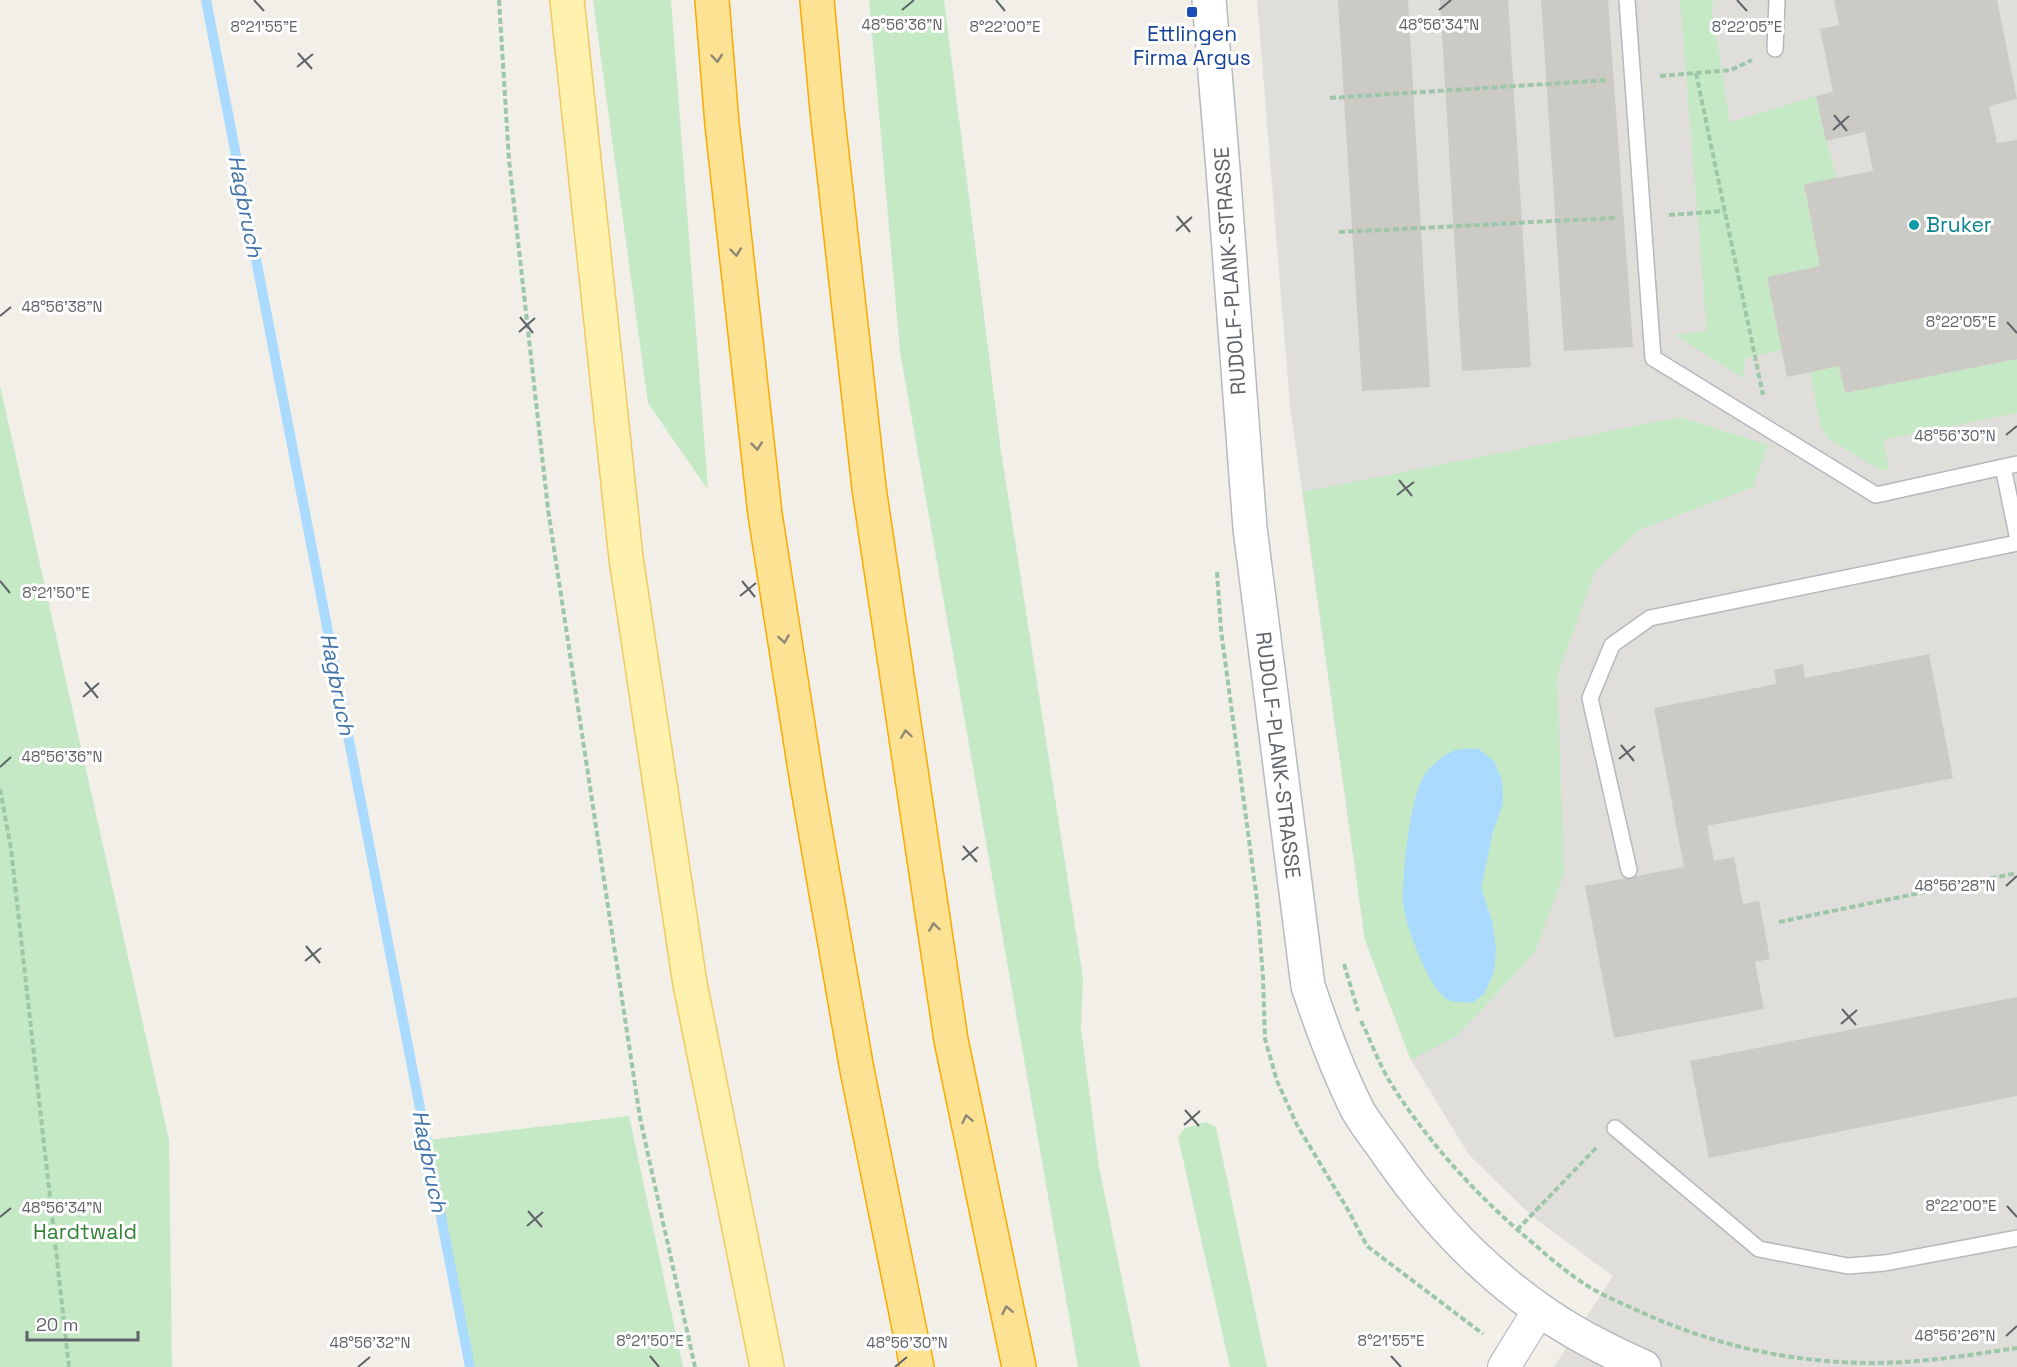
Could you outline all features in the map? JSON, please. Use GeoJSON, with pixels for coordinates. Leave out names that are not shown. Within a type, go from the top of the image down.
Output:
{"type":"FeatureCollection","features":[{"type":"Feature","properties":{"kind":"highway"},"geometry":{"type":"LineString","coordinates":[[712,0],[723,136],[766,525],[808,789],[855,1059],[917,1367]]}},
{"type":"Feature","properties":{"kind":"highway"},"geometry":{"type":"LineString","coordinates":[[817,0],[828,121],[872,511],[951,1040],[1019,1367]]}},
{"type":"Feature","properties":{"kind":"main road"},"geometry":{"type":"LineString","coordinates":[[567,0],[626,558],[690,984],[767,1367]]}},
{"type":"Feature","properties":{"kind":"main road","name":"RUDOLF-PLANK-STRASSE"},"geometry":{"type":"LineString","coordinates":[[1209,0],[1250,528],[1308,986],[1330,1052],[1358,1111],[1400,1171],[1436,1215],[1483,1264],[1539,1310],[1582,1337],[1644,1367]]}},
{"type":"Feature","properties":{"kind":"street"},"geometry":{"type":"LineString","coordinates":[[1504,1367],[1539,1310]]}},
{"type":"Feature","properties":{"kind":"lane"},"geometry":{"type":"LineString","coordinates":[[1627,0],[1653,358],[1876,495],[2010,466],[2017,535]]}},
{"type":"Feature","properties":{"kind":"lane"},"geometry":{"type":"LineString","coordinates":[[1775,49],[1777,0]]}},
{"type":"Feature","properties":{"kind":"lane"},"geometry":{"type":"LineString","coordinates":[[1629,870],[1590,698],[1612,645],[1650,618],[2017,543]]}},
{"type":"Feature","properties":{"kind":"lane"},"geometry":{"type":"LineString","coordinates":[[1615,1128],[1759,1249],[1848,1266],[1885,1263],[2017,1238]]}},
{"type":"Feature","properties":{"kind":"path"},"geometry":{"type":"LineString","coordinates":[[499,0],[509,160],[549,520],[640,1118],[695,1367]]}},
{"type":"Feature","properties":{"kind":"path"},"geometry":{"type":"LineString","coordinates":[[1330,98],[1633,79],[1731,70],[1775,49]]}},
{"type":"Feature","properties":{"kind":"path"},"geometry":{"type":"LineString","coordinates":[[1696,73],[1764,396],[1751,418]]}},
{"type":"Feature","properties":{"kind":"path"},"geometry":{"type":"LineString","coordinates":[[1339,232],[1725,212]]}},
{"type":"Feature","properties":{"kind":"path"},"geometry":{"type":"LineString","coordinates":[[0,789],[11,849],[69,1367]]}},
{"type":"Feature","properties":{"kind":"path"},"geometry":{"type":"LineString","coordinates":[[1779,922],[2017,873]]}},
{"type":"Feature","properties":{"kind":"path"},"geometry":{"type":"LineString","coordinates":[[1343,961],[1359,1018],[1390,1082],[1448,1162],[1516,1230],[1592,1289],[1666,1324],[1724,1343],[1823,1361],[1927,1362],[2017,1348]]}},
{"type":"Feature","properties":{"kind":"path"},"geometry":{"type":"LineString","coordinates":[[1516,1230],[1615,1128]]}},
{"type":"Feature","properties":{"kind":"shaded area"},"geometry":{"type":"Polygon","coordinates":[[[1257,0],[2017,0],[2017,1367],[1554,1367],[1613,1276],[1532,1216],[1469,1155],[1411,1060],[1365,940],[1290,406],[1257,0]]]}},
{"type":"Feature","properties":{"kind":"green space"},"geometry":{"type":"Polygon","coordinates":[[[593,0],[671,0],[708,490],[648,403],[593,0]]]}},
{"type":"Feature","properties":{"kind":"green space"},"geometry":{"type":"Polygon","coordinates":[[[869,0],[944,0],[1001,451],[1083,978],[1081,1028],[1099,1167],[1140,1367],[1078,1367],[900,351],[869,0]]]}},
{"type":"Feature","properties":{"kind":"green space"},"geometry":{"type":"Polygon","coordinates":[[[1680,0],[1713,0],[1712,10],[1730,122],[1816,96],[1837,178],[1804,185],[1820,266],[1767,277],[1781,350],[1745,358],[1743,378],[1675,335],[1707,331],[1680,0]]]}},
{"type":"Feature","properties":{"kind":"green space"},"geometry":{"type":"Polygon","coordinates":[[[2017,359],[2017,413],[1883,440],[1889,470],[1878,469],[1829,439],[1821,427],[1810,372],[1839,366],[1845,393],[2017,359]]]}},
{"type":"Feature","properties":{"kind":"green space","name":"Hardtwald"},"geometry":{"type":"Polygon","coordinates":[[[0,386],[169,1140],[172,1367],[0,1367],[0,386]]]}},
{"type":"Feature","properties":{"kind":"green space"},"geometry":{"type":"Polygon","coordinates":[[[1680,417],[1768,445],[1753,487],[1639,530],[1595,571],[1557,677],[1564,873],[1535,952],[1458,1035],[1411,1060],[1365,940],[1303,492],[1680,417]]]}},
{"type":"Feature","properties":{"kind":"green space"},"geometry":{"type":"Polygon","coordinates":[[[629,1116],[683,1367],[466,1367],[421,1141],[629,1116]]]}},
{"type":"Feature","properties":{"kind":"green space"},"geometry":{"type":"Polygon","coordinates":[[[1206,1122],[1216,1127],[1267,1367],[1230,1367],[1178,1137],[1185,1128],[1206,1122]]]}},
{"type":"Feature","properties":{"kind":"water"},"geometry":{"type":"Polygon","coordinates":[[[1461,749],[1479,749],[1494,761],[1502,780],[1503,804],[1493,832],[1481,888],[1492,921],[1496,947],[1494,972],[1484,994],[1472,1003],[1449,1000],[1434,985],[1419,956],[1408,925],[1404,912],[1403,890],[1411,818],[1419,786],[1424,776],[1430,768],[1451,752],[1461,749]]]}},
{"type":"Feature","properties":{"kind":"building"},"geometry":{"type":"Polygon","coordinates":[[[1338,0],[1408,0],[1430,387],[1362,391],[1338,0]]]}},
{"type":"Feature","properties":{"kind":"building"},"geometry":{"type":"Polygon","coordinates":[[[1440,0],[1508,0],[1531,367],[1462,371],[1440,0]]]}},
{"type":"Feature","properties":{"kind":"building"},"geometry":{"type":"Polygon","coordinates":[[[1541,0],[1608,0],[1633,347],[1564,351],[1541,0]]]}},
{"type":"Feature","properties":{"kind":"building","name":"Bruker"},"geometry":{"type":"Polygon","coordinates":[[[1834,0],[1997,0],[2017,99],[1989,106],[1997,143],[2017,140],[2017,359],[1845,393],[1839,366],[1787,377],[1767,277],[1820,266],[1804,184],[1873,171],[1865,132],[1826,141],[1816,96],[1833,92],[1820,29],[1839,25],[1834,0]]]}},
{"type":"Feature","properties":{"kind":"building"},"geometry":{"type":"Polygon","coordinates":[[[1929,654],[1953,778],[1707,826],[1714,861],[1734,857],[1743,904],[1759,901],[1770,959],[1755,962],[1764,1009],[1614,1038],[1585,886],[1684,867],[1654,708],[1776,684],[1774,670],[1803,664],[1805,678],[1929,654]]]}},
{"type":"Feature","properties":{"kind":"building"},"geometry":{"type":"Polygon","coordinates":[[[2017,997],[2017,1096],[1709,1158],[1690,1061],[2017,997]]]}},
{"type":"Feature","properties":{"kind":"waterway","name":"Hagbruch"},"geometry":{"type":"LineString","coordinates":[[206,0],[470,1367]]}},
{"type":"Feature","properties":{"kind":"place","name":"Ettlingen Firma Argus"},"geometry":{"type":"Point","coordinates":[1192,12]}},
{"type":"Feature","properties":{"kind":"place","name":"Bruker"},"geometry":{"type":"Point","coordinates":[1914,225]}}]}
